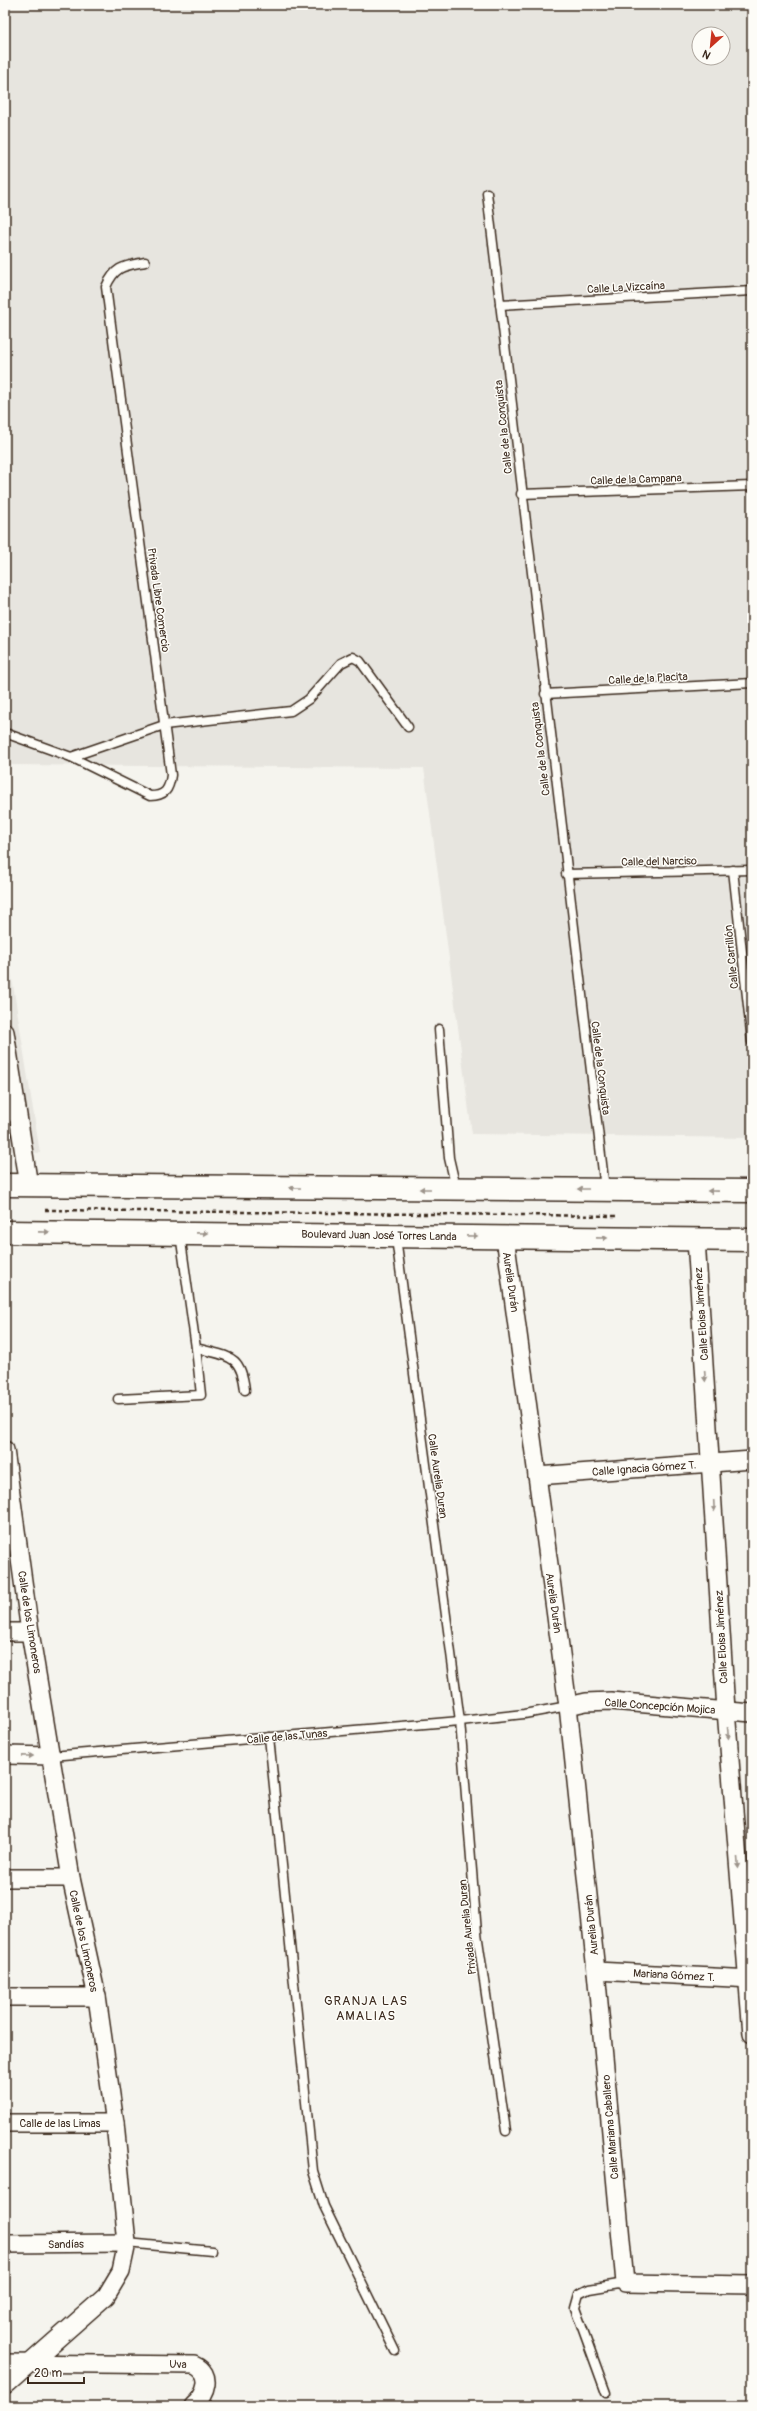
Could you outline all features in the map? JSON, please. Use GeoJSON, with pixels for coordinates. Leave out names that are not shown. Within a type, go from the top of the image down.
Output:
{"type":"FeatureCollection","features":[{"type":"Feature","properties":{"kind":"main road"},"geometry":{"type":"LineString","coordinates":[[5,1185],[752,1191]]}},
{"type":"Feature","properties":{"kind":"main road","name":"Boulevard Juan José Torres Landa"},"geometry":{"type":"LineString","coordinates":[[5,1232],[752,1240]]}},
{"type":"Feature","properties":{"kind":"street"},"geometry":{"type":"LineString","coordinates":[[6,1041],[11,1117],[29,1186]]}},
{"type":"Feature","properties":{"kind":"street","name":"Aurelia Durán"},"geometry":{"type":"LineString","coordinates":[[505,1237],[568,1706],[596,1971]]}},
{"type":"Feature","properties":{"kind":"street","name":"Calle Eloisa Jiménez"},"geometry":{"type":"LineString","coordinates":[[696,1239],[726,1710],[750,1979],[752,2034]]}},
{"type":"Feature","properties":{"kind":"street","name":"Calle de los Limoneros"},"geometry":{"type":"LineString","coordinates":[[5,1450],[9,1508],[52,1756],[71,1878],[96,1997],[116,2123],[127,2243],[121,2272],[106,2296],[5,2385]]}},
{"type":"Feature","properties":{"kind":"street","name":"Calle Ignacia Gómez T."},"geometry":{"type":"LineString","coordinates":[[537,1476],[752,1460]]}},
{"type":"Feature","properties":{"kind":"street"},"geometry":{"type":"LineString","coordinates":[[5,1632],[30,1632]]}},
{"type":"Feature","properties":{"kind":"street","name":"Calle Concepción Mojica"},"geometry":{"type":"LineString","coordinates":[[568,1706],[586,1702],[611,1702],[752,1713]]}},
{"type":"Feature","properties":{"kind":"street","name":"Calle de las Tunas"},"geometry":{"type":"LineString","coordinates":[[5,1756],[52,1756]]}},
{"type":"Feature","properties":{"kind":"street"},"geometry":{"type":"LineString","coordinates":[[5,1878],[71,1878]]}},
{"type":"Feature","properties":{"kind":"street","name":"Mariana Gómez T."},"geometry":{"type":"LineString","coordinates":[[596,1971],[750,1979]]}},
{"type":"Feature","properties":{"kind":"street","name":"Calle Mariana Caballero"},"geometry":{"type":"LineString","coordinates":[[596,1971],[625,2283]]}},
{"type":"Feature","properties":{"kind":"street"},"geometry":{"type":"LineString","coordinates":[[5,1998],[96,1997]]}},
{"type":"Feature","properties":{"kind":"street","name":"Calle de las Limas"},"geometry":{"type":"LineString","coordinates":[[5,2123],[116,2123]]}},
{"type":"Feature","properties":{"kind":"street","name":"Sandías"},"geometry":{"type":"LineString","coordinates":[[5,2244],[127,2243]]}},
{"type":"Feature","properties":{"kind":"street"},"geometry":{"type":"LineString","coordinates":[[625,2283],[752,2285]]}},
{"type":"Feature","properties":{"kind":"street","name":"Uva"},"geometry":{"type":"LineString","coordinates":[[5,2363],[188,2364],[200,2368],[206,2377],[206,2390],[199,2401],[193,2406]]}},
{"type":"Feature","properties":{"kind":"lane","name":"Calle de la Conquista"},"geometry":{"type":"LineString","coordinates":[[487,193],[566,874],[605,1190]]}},
{"type":"Feature","properties":{"kind":"lane","name":"Privada Libre Comercio"},"geometry":{"type":"LineString","coordinates":[[5,733],[71,757],[150,796],[160,796],[166,792],[171,775],[106,287],[112,273],[124,266],[145,262]]}},
{"type":"Feature","properties":{"kind":"lane","name":"Calle La Vizcaína"},"geometry":{"type":"LineString","coordinates":[[500,305],[752,291]]}},
{"type":"Feature","properties":{"kind":"lane","name":"Calle de la Campana"},"geometry":{"type":"LineString","coordinates":[[522,494],[752,486]]}},
{"type":"Feature","properties":{"kind":"lane"},"geometry":{"type":"LineString","coordinates":[[71,757],[164,725],[291,711],[309,699],[341,663],[353,658],[360,661],[408,727]]}},
{"type":"Feature","properties":{"kind":"lane","name":"Calle de la Placita"},"geometry":{"type":"LineString","coordinates":[[545,694],[752,683]]}},
{"type":"Feature","properties":{"kind":"lane","name":"Calle Carrillón"},"geometry":{"type":"LineString","coordinates":[[733,870],[752,1042]]}},
{"type":"Feature","properties":{"kind":"lane","name":"Calle del Narciso"},"geometry":{"type":"LineString","coordinates":[[566,874],[752,870]]}},
{"type":"Feature","properties":{"kind":"lane"},"geometry":{"type":"LineString","coordinates":[[439,1029],[449,1158],[456,1189]]}},
{"type":"Feature","properties":{"kind":"lane"},"geometry":{"type":"LineString","coordinates":[[118,1399],[201,1395],[180,1233]]}},
{"type":"Feature","properties":{"kind":"lane","name":"Calle Aurelia Duran"},"geometry":{"type":"LineString","coordinates":[[395,1235],[460,1720]]}},
{"type":"Feature","properties":{"kind":"lane"},"geometry":{"type":"LineString","coordinates":[[196,1348],[229,1358],[240,1365],[245,1390]]}},
{"type":"Feature","properties":{"kind":"lane","name":"Calle de las Tunas"},"geometry":{"type":"LineString","coordinates":[[52,1756],[524,1714],[568,1706]]}},
{"type":"Feature","properties":{"kind":"lane","name":"Privada Aurelia Duran"},"geometry":{"type":"LineString","coordinates":[[460,1720],[477,1933],[506,2131]]}},
{"type":"Feature","properties":{"kind":"lane"},"geometry":{"type":"LineString","coordinates":[[268,1737],[313,2171],[324,2206],[395,2351]]}},
{"type":"Feature","properties":{"kind":"lane"},"geometry":{"type":"LineString","coordinates":[[127,2243],[212,2251]]}},
{"type":"Feature","properties":{"kind":"lane"},"geometry":{"type":"LineString","coordinates":[[606,2393],[575,2308],[579,2294],[589,2289],[625,2283]]}},
{"type":"Feature","properties":{"kind":"path"},"geometry":{"type":"LineString","coordinates":[[37,1210],[624,1217]]}},
{"type":"Feature","properties":{"kind":"shaded area"},"geometry":{"type":"Polygon","coordinates":[[[5,5],[752,5],[752,1138],[472,1134],[424,768],[5,765],[5,5]]]}},
{"type":"Feature","properties":{"kind":"shaded area"},"geometry":{"type":"Polygon","coordinates":[[[5,935],[40,1153],[5,1150],[5,935]]]}},
{"type":"Feature","properties":{"kind":"district","name":"GRANJA LAS AMALIAS"},"geometry":{"type":"Point","coordinates":[366,2008]}}]}
